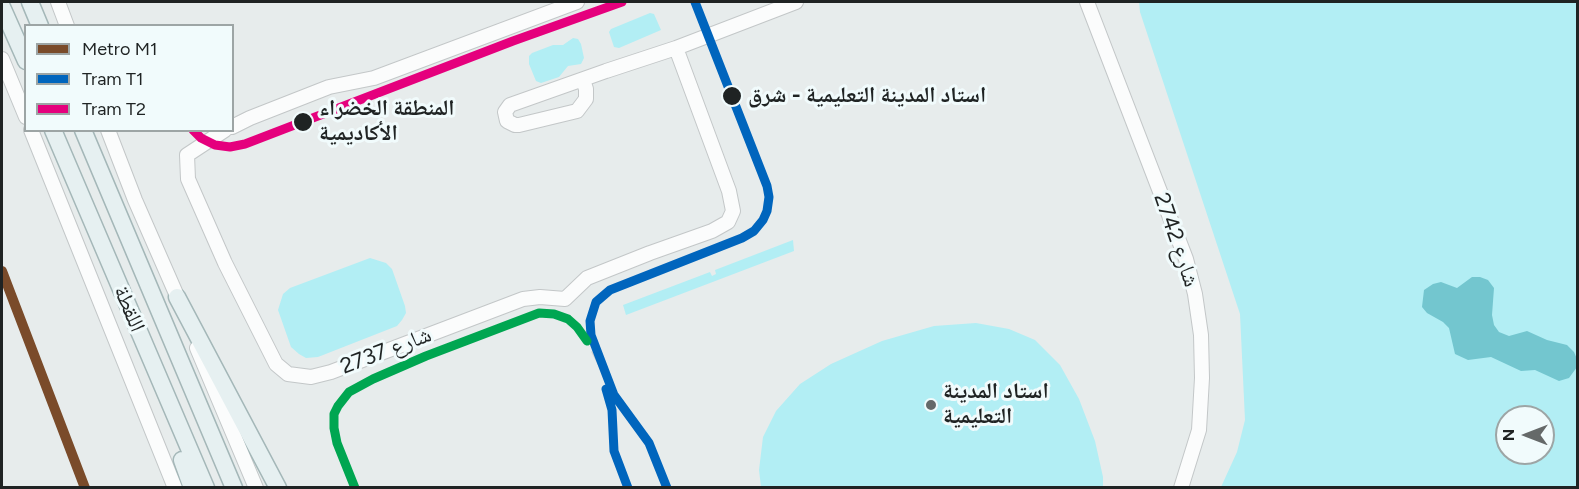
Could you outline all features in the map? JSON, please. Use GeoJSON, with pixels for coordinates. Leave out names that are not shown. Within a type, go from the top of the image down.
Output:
{"type":"FeatureCollection","features":[{"type":"Feature","properties":{"kind":"main road"},"geometry":{"type":"LineString","coordinates":[[30,2],[39,24]]}},
{"type":"Feature","properties":{"kind":"main road"},"geometry":{"type":"LineString","coordinates":[[38,2],[45,24]]}},
{"type":"Feature","properties":{"kind":"main road"},"geometry":{"type":"LineString","coordinates":[[2,7],[24,56]]}},
{"type":"Feature","properties":{"kind":"main road","name":"اللقطة"},"geometry":{"type":"LineString","coordinates":[[54,132],[206,488]]}},
{"type":"Feature","properties":{"kind":"main road","name":"اللقطة"},"geometry":{"type":"LineString","coordinates":[[84,132],[234,488]]}},
{"type":"Feature","properties":{"kind":"main road"},"geometry":{"type":"LineString","coordinates":[[152,295],[169,321],[244,488]]}},
{"type":"Feature","properties":{"kind":"main road"},"geometry":{"type":"LineString","coordinates":[[177,297],[278,488]]}},
{"type":"Feature","properties":{"kind":"main road"},"geometry":{"type":"LineString","coordinates":[[128,306],[135,338],[192,488]]}},
{"type":"Feature","properties":{"kind":"street"},"geometry":{"type":"LineString","coordinates":[[58,2],[66,24]]}},
{"type":"Feature","properties":{"kind":"street"},"geometry":{"type":"LineString","coordinates":[[234,126],[329,87],[374,78],[577,2]]}},
{"type":"Feature","properties":{"kind":"street"},"geometry":{"type":"LineString","coordinates":[[583,80],[586,99],[573,113],[515,125],[511,124],[506,117],[510,105],[676,48],[796,2]]}},
{"type":"Feature","properties":{"kind":"street","name":"شارع 2742"},"geometry":{"type":"LineString","coordinates":[[1087,2],[1186,260],[1195,294],[1201,335],[1202,378],[1199,430],[1181,488]]}},
{"type":"Feature","properties":{"kind":"street","name":"شارع 2737"},"geometry":{"type":"LineString","coordinates":[[222,132],[187,155],[188,179],[221,254],[276,364],[288,374],[311,377],[331,372],[523,299],[540,297],[565,299],[587,278],[712,231],[728,222],[733,211],[729,191],[676,48]]}},
{"type":"Feature","properties":{"kind":"street"},"geometry":{"type":"LineString","coordinates":[[2,59],[24,112]]}},
{"type":"Feature","properties":{"kind":"street","name":"اللقطة"},"geometry":{"type":"LineString","coordinates":[[32,132],[175,488]]}},
{"type":"Feature","properties":{"kind":"street"},"geometry":{"type":"LineString","coordinates":[[109,132],[256,488]]}},
{"type":"Feature","properties":{"kind":"shaded area"},"geometry":{"type":"Polygon","coordinates":[[[1139,2],[1577,2],[1577,487],[1221,487],[1237,452],[1245,420],[1240,314],[1140,12],[1139,2]]]}},
{"type":"Feature","properties":{"kind":"shaded area"},"geometry":{"type":"Polygon","coordinates":[[[650,13],[654,14],[661,30],[619,48],[614,47],[609,32],[611,29],[650,13]]]}},
{"type":"Feature","properties":{"kind":"shaded area"},"geometry":{"type":"Polygon","coordinates":[[[573,38],[578,39],[581,44],[584,58],[581,64],[568,66],[559,77],[541,83],[536,81],[529,64],[529,56],[553,45],[563,45],[573,38]]]}},
{"type":"Feature","properties":{"kind":"shaded area"},"geometry":{"type":"Polygon","coordinates":[[[793,240],[794,251],[626,315],[623,305],[710,272],[712,276],[716,274],[715,270],[793,240]]]}},
{"type":"Feature","properties":{"kind":"shaded area"},"geometry":{"type":"Polygon","coordinates":[[[370,258],[386,263],[392,269],[405,306],[406,313],[402,320],[397,326],[318,357],[306,358],[299,354],[291,347],[278,310],[283,294],[290,288],[370,258]]]}},
{"type":"Feature","properties":{"kind":"shaded area"},"geometry":{"type":"Polygon","coordinates":[[[1472,277],[1488,280],[1494,288],[1492,315],[1494,325],[1499,332],[1509,336],[1527,331],[1547,340],[1567,345],[1574,352],[1577,367],[1569,378],[1559,381],[1535,370],[1521,371],[1491,357],[1468,360],[1455,354],[1449,328],[1422,307],[1424,290],[1441,282],[1457,288],[1472,277]]]}},
{"type":"Feature","properties":{"kind":"shaded area","name":"استاد المدينة التعليمية"},"geometry":{"type":"Polygon","coordinates":[[[976,323],[1009,329],[1035,340],[1060,365],[1079,399],[1095,441],[1103,487],[761,487],[759,470],[763,437],[776,411],[800,384],[831,364],[882,341],[934,326],[976,323]]]}},
{"type":"Feature","properties":{"kind":"tram line","name":"T2"},"geometry":{"type":"LineString","coordinates":[[195,132],[215,145],[230,147],[245,144],[513,41],[622,2]]}},
{"type":"Feature","properties":{"kind":"tram line","name":"T1"},"geometry":{"type":"LineString","coordinates":[[667,488],[649,443],[614,395],[591,335],[590,321],[596,302],[610,290],[742,238],[754,231],[767,211],[769,197],[767,186],[695,2]]}},
{"type":"Feature","properties":{"kind":"tram line"},"geometry":{"type":"LineString","coordinates":[[355,488],[337,443],[334,428],[334,414],[349,392],[426,356],[539,313],[554,314],[568,319],[587,341]]}},
{"type":"Feature","properties":{"kind":"tram line"},"geometry":{"type":"LineString","coordinates":[[592,352],[613,393]]}},
{"type":"Feature","properties":{"kind":"tram line","name":"T1"},"geometry":{"type":"LineString","coordinates":[[606,389],[612,410],[614,451],[628,488]]}},
{"type":"Feature","properties":{"kind":"metro line","name":"M1"},"geometry":{"type":"LineString","coordinates":[[2,271],[85,488]]}},
{"type":"Feature","properties":{"kind":"transit line"},"geometry":{"type":"LineString","coordinates":[[355,488],[337,443],[334,428],[334,414],[349,392],[426,356],[539,313],[554,314],[568,319],[587,341]]}},
{"type":"Feature","properties":{"kind":"place","name":"استاد المدينة التعليمية - شرق"},"geometry":{"type":"Point","coordinates":[732,96]}},
{"type":"Feature","properties":{"kind":"place","name":"المنطقة الخضراء الأكاديمية"},"geometry":{"type":"Point","coordinates":[303,122]}},
{"type":"Feature","properties":{"kind":"place","name":"استاد المدينة التعليمية"},"geometry":{"type":"Point","coordinates":[931,405]}}]}
